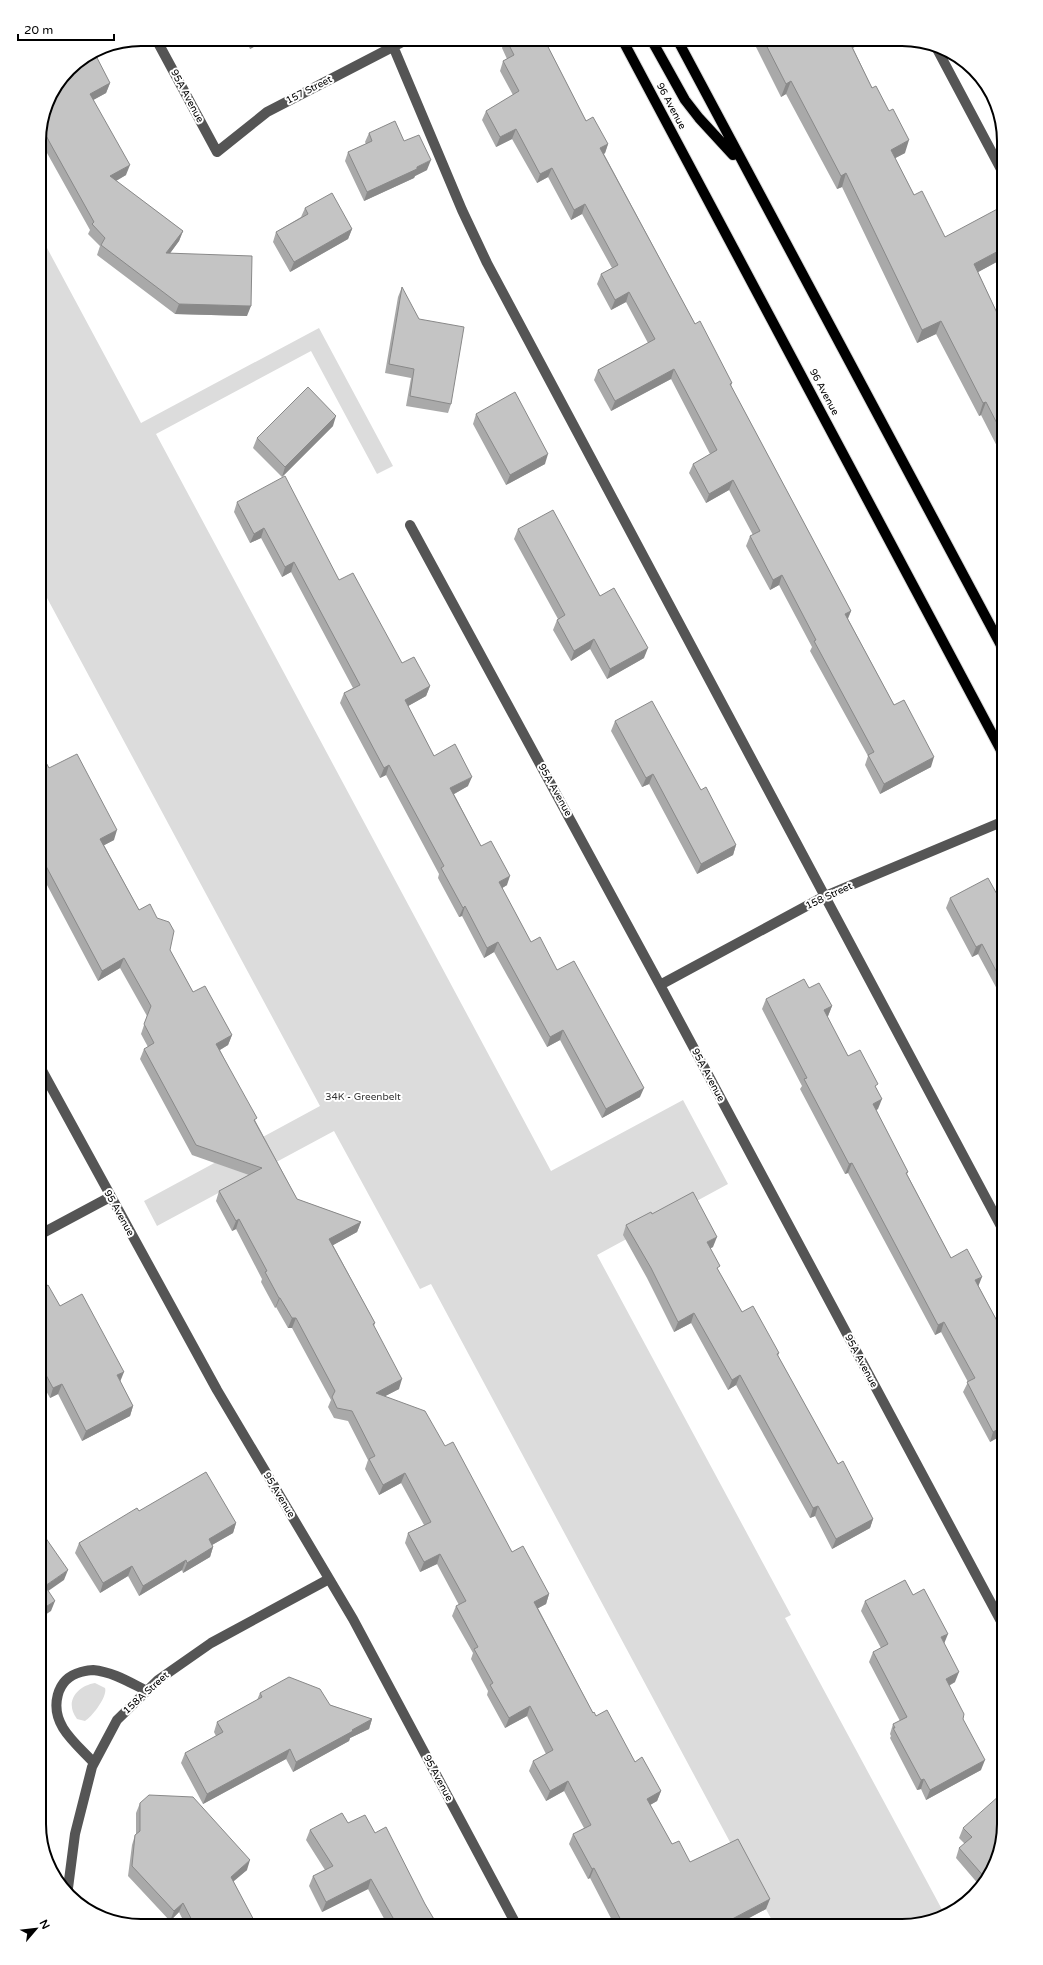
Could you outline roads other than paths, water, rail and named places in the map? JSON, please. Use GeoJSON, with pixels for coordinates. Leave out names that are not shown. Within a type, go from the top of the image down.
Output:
{"type":"FeatureCollection","features":[{"type":"Feature","properties":{"kind":"main road","name":"96 Avenue"},"geometry":{"type":"LineString","coordinates":[[626,46],[997,743]]}},
{"type":"Feature","properties":{"kind":"main road"},"geometry":{"type":"LineString","coordinates":[[655,46],[685,100],[699,118],[744,166]]}},
{"type":"Feature","properties":{"kind":"main road"},"geometry":{"type":"LineString","coordinates":[[681,46],[997,638]]}},
{"type":"Feature","properties":{"kind":"street","name":"95A Avenue"},"geometry":{"type":"LineString","coordinates":[[160,46],[217,152]]}},
{"type":"Feature","properties":{"kind":"street","name":"157 Street"},"geometry":{"type":"LineString","coordinates":[[217,152],[266,112],[387,46]]}},
{"type":"Feature","properties":{"kind":"street"},"geometry":{"type":"LineString","coordinates":[[393,46],[462,210],[487,263],[997,1219]]}},
{"type":"Feature","properties":{"kind":"street"},"geometry":{"type":"LineString","coordinates":[[940,54],[997,162]]}},
{"type":"Feature","properties":{"kind":"street","name":"95A Avenue"},"geometry":{"type":"LineString","coordinates":[[410,525],[660,985],[997,1614]]}},
{"type":"Feature","properties":{"kind":"street","name":"158 Street"},"geometry":{"type":"LineString","coordinates":[[660,985],[824,896],[997,824]]}},
{"type":"Feature","properties":{"kind":"street","name":"95 Avenue"},"geometry":{"type":"LineString","coordinates":[[46,1079],[217,1390],[356,1626],[513,1919]]}},
{"type":"Feature","properties":{"kind":"street"},"geometry":{"type":"LineString","coordinates":[[46,1230],[110,1197]]}},
{"type":"Feature","properties":{"kind":"street","name":"158A Street"},"geometry":{"type":"LineString","coordinates":[[68,1885],[75,1834],[94,1762],[117,1720],[158,1680],[211,1643],[329,1579]]}},
{"type":"Feature","properties":{"kind":"street"},"geometry":{"type":"LineString","coordinates":[[94,1762],[63,1728],[56,1711],[56,1695],[63,1683],[75,1674],[92,1670],[116,1674],[147,1691]]}},
{"type":"Feature","properties":{"kind":"park label","name":"34K - Greenbelt"},"geometry":{"type":"Point","coordinates":[363,1097]}}]}
